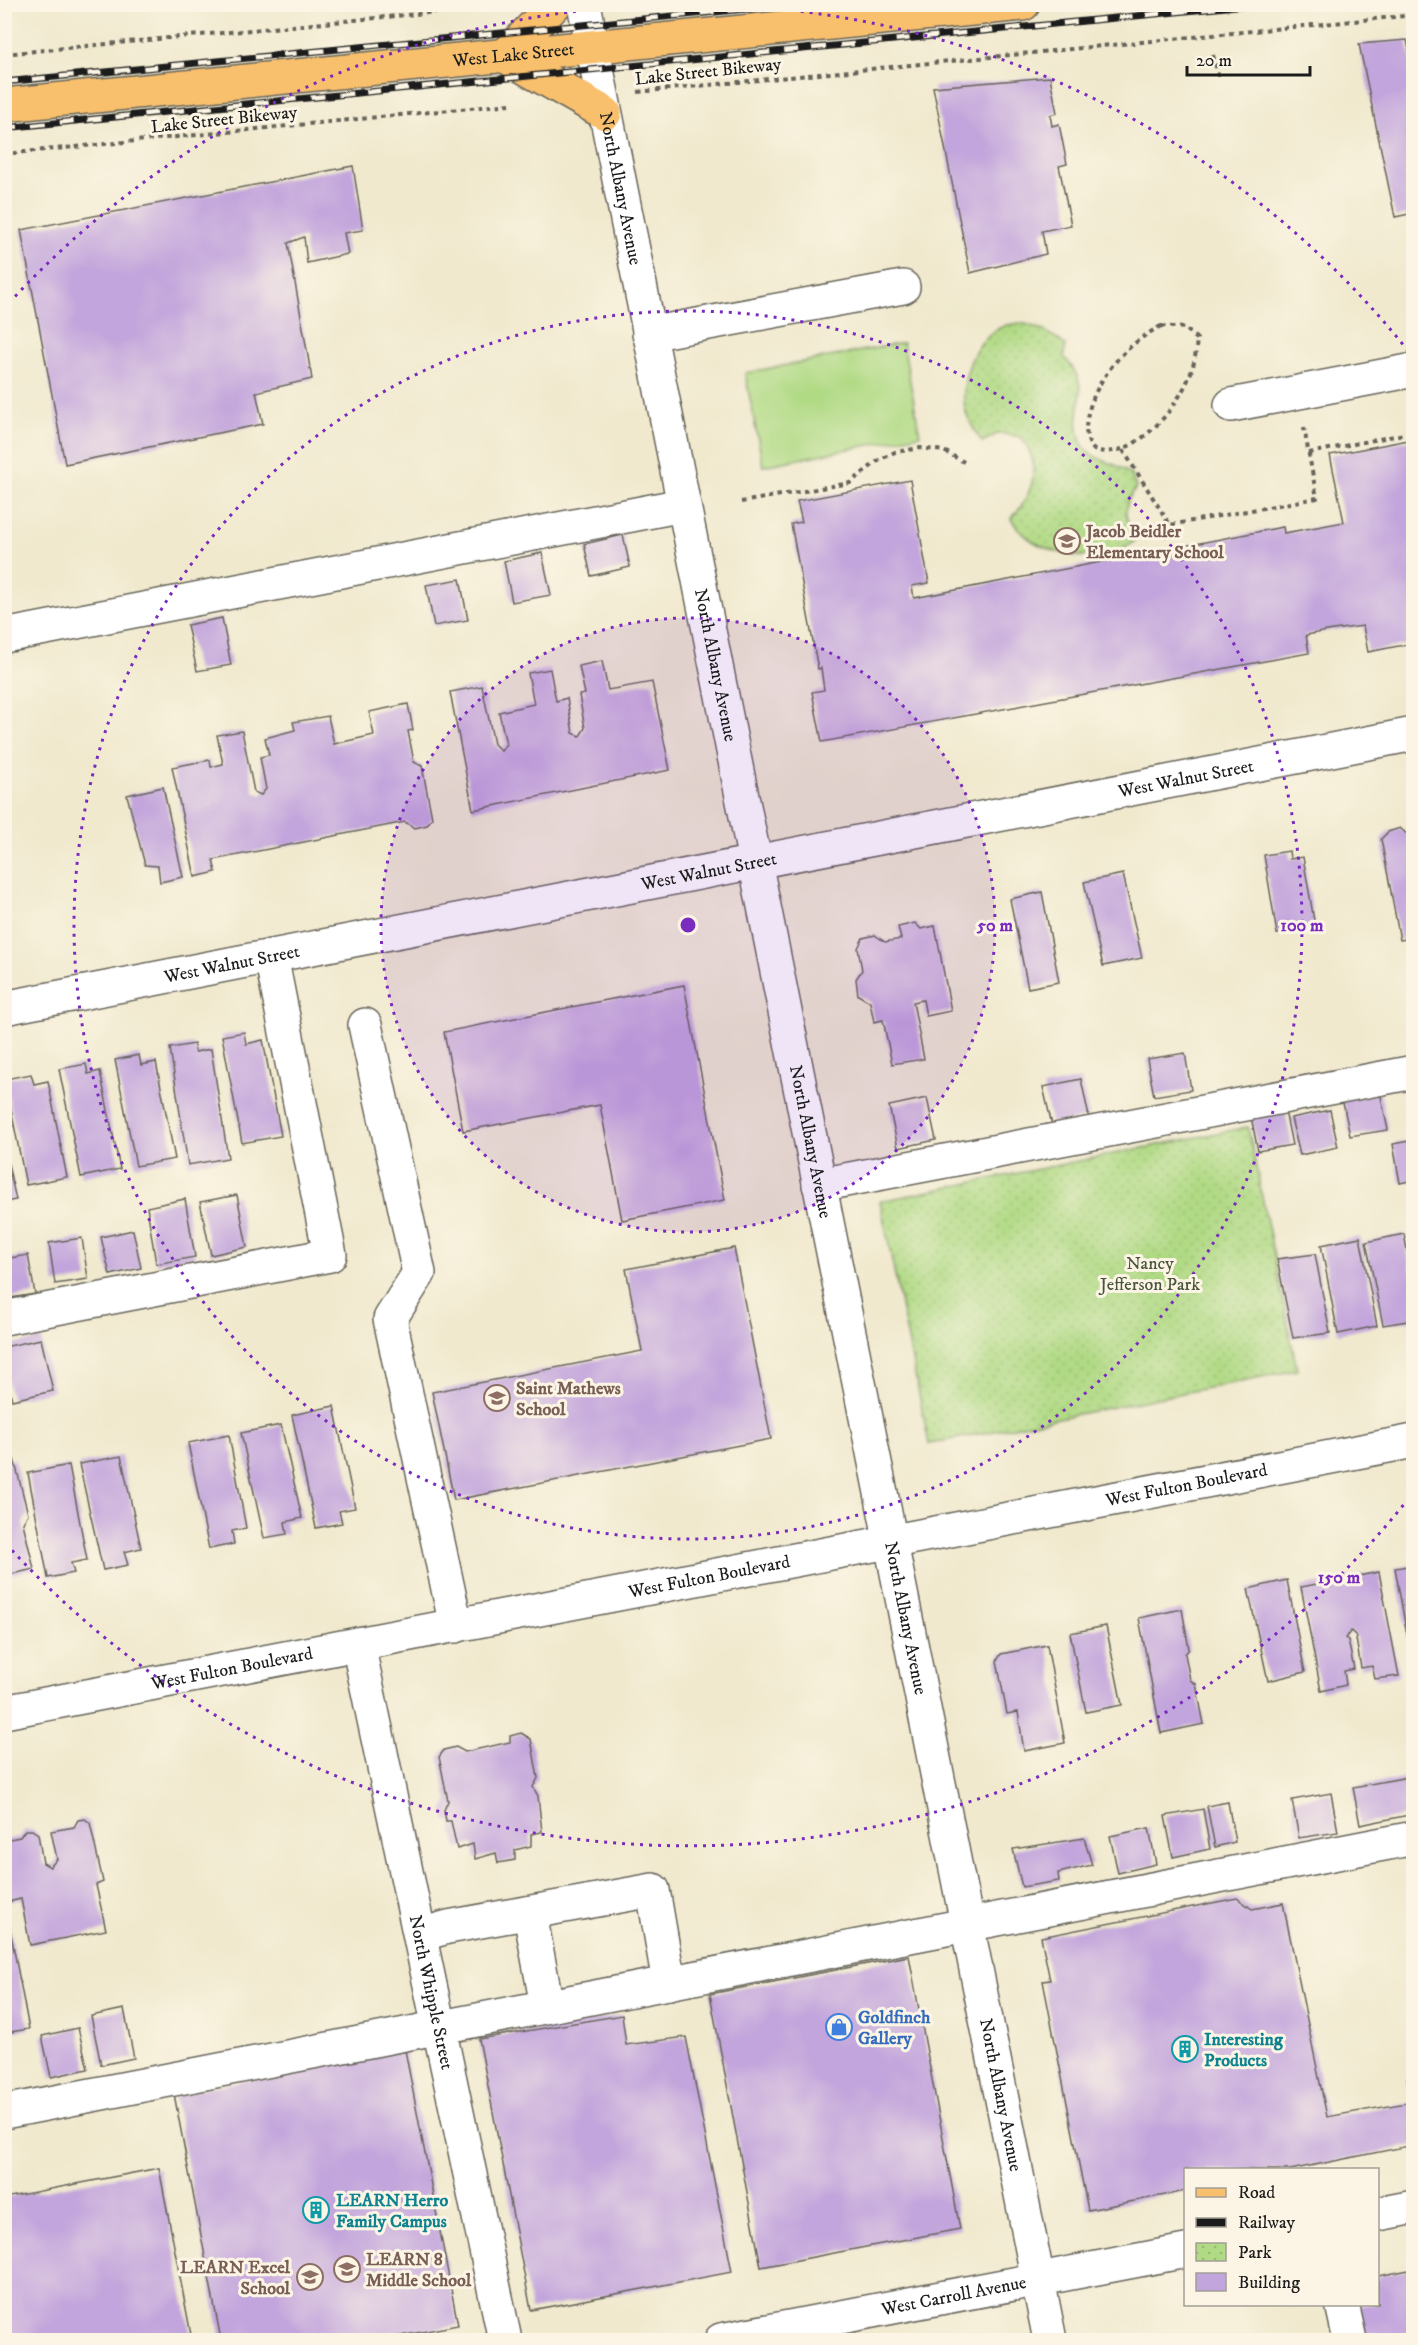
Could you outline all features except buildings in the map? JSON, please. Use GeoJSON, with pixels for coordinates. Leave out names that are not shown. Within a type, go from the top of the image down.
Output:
{"type":"FeatureCollection","features":[{"type":"Feature","properties":{"kind":"main road"},"geometry":{"type":"LineString","coordinates":[[555,4],[505,56],[604,104]]}},
{"type":"Feature","properties":{"kind":"main road","name":"West Lake Street"},"geometry":{"type":"LineString","coordinates":[[4,105],[1023,4]]}},
{"type":"Feature","properties":{"kind":"street","name":"North Albany Avenue"},"geometry":{"type":"LineString","coordinates":[[584,4],[1050,2340]]}},
{"type":"Feature","properties":{"kind":"street"},"geometry":{"type":"LineString","coordinates":[[649,334],[903,287]]}},
{"type":"Feature","properties":{"kind":"street"},"geometry":{"type":"LineString","coordinates":[[1231,405],[1413,370]]}},
{"type":"Feature","properties":{"kind":"street"},"geometry":{"type":"LineString","coordinates":[[4,636],[683,505]]}},
{"type":"Feature","properties":{"kind":"street","name":"West Walnut Street"},"geometry":{"type":"LineString","coordinates":[[4,1008],[1413,734]]}},
{"type":"Feature","properties":{"kind":"street"},"geometry":{"type":"LineString","coordinates":[[4,1318],[330,1255],[271,956]]}},
{"type":"Feature","properties":{"kind":"street"},"geometry":{"type":"LineString","coordinates":[[365,1025],[419,1274],[390,1319],[456,1626]]}},
{"type":"Feature","properties":{"kind":"street"},"geometry":{"type":"LineString","coordinates":[[819,1185],[1413,1072]]}},
{"type":"Feature","properties":{"kind":"street","name":"West Fulton Boulevard"},"geometry":{"type":"LineString","coordinates":[[4,1712],[1413,1441]]}},
{"type":"Feature","properties":{"kind":"street","name":"North Whipple Street"},"geometry":{"type":"LineString","coordinates":[[358,1644],[505,2340]]}},
{"type":"Feature","properties":{"kind":"street"},"geometry":{"type":"LineString","coordinates":[[4,2112],[1413,1838]]}},
{"type":"Feature","properties":{"kind":"street"},"geometry":{"type":"LineString","coordinates":[[420,1935],[448,1927],[653,1890],[669,1983]]}},
{"type":"Feature","properties":{"kind":"street"},"geometry":{"type":"LineString","coordinates":[[530,1914],[547,2006]]}},
{"type":"Feature","properties":{"kind":"street"},"geometry":{"type":"LineString","coordinates":[[1379,2214],[1413,2206]]}},
{"type":"Feature","properties":{"kind":"street","name":"West Carroll Avenue"},"geometry":{"type":"LineString","coordinates":[[721,2340],[1184,2251]]}},
{"type":"Feature","properties":{"kind":"street"},"geometry":{"type":"LineString","coordinates":[[1342,2306],[1350,2340]]}},
{"type":"Feature","properties":{"kind":"path"},"geometry":{"type":"LineString","coordinates":[[4,54],[500,6]]}},
{"type":"Feature","properties":{"kind":"path","name":"Lake Street Bikeway"},"geometry":{"type":"LineString","coordinates":[[604,104],[1413,15]]}},
{"type":"Feature","properties":{"kind":"path"},"geometry":{"type":"LineString","coordinates":[[1214,55],[1219,79]]}},
{"type":"Feature","properties":{"kind":"path","name":"Lake Street Bikeway"},"geometry":{"type":"LineString","coordinates":[[4,154],[514,104]]}},
{"type":"Feature","properties":{"kind":"path"},"geometry":{"type":"LineString","coordinates":[[1161,326],[1185,328],[1197,339],[1194,363],[1179,398],[1149,434],[1123,450],[1105,454],[1094,450],[1089,445],[1086,436],[1087,418],[1095,389],[1113,364],[1143,335],[1161,326]]}},
{"type":"Feature","properties":{"kind":"path"},"geometry":{"type":"LineString","coordinates":[[1123,450],[1170,525],[1317,498],[1298,392]]}},
{"type":"Feature","properties":{"kind":"path"},"geometry":{"type":"LineString","coordinates":[[1309,453],[1413,432]]}},
{"type":"Feature","properties":{"kind":"path"},"geometry":{"type":"LineString","coordinates":[[741,502],[850,483],[879,460],[895,452],[920,448],[944,450],[964,462]]}},
{"type":"Feature","properties":{"kind":"green space"},"geometry":{"type":"Polygon","coordinates":[[[1022,323],[1045,331],[1065,345],[1064,357],[1074,369],[1079,381],[1078,430],[1081,441],[1091,453],[1119,466],[1131,475],[1136,488],[1128,501],[1126,513],[1138,538],[1124,548],[1092,556],[1060,553],[1032,540],[1020,531],[1011,519],[1030,489],[1032,458],[1021,437],[999,433],[982,442],[966,413],[964,397],[971,361],[984,340],[1004,326],[1022,323]]]}},
{"type":"Feature","properties":{"kind":"green space"},"geometry":{"type":"Polygon","coordinates":[[[903,343],[920,435],[763,466],[745,373],[903,343]]]}},
{"type":"Feature","properties":{"kind":"green space","name":"Nancy Jefferson Park"},"geometry":{"type":"Polygon","coordinates":[[[1248,1127],[1297,1370],[929,1444],[880,1201],[1248,1127]]]}},
{"type":"Feature","properties":{"kind":"railway"},"geometry":{"type":"LineString","coordinates":[[4,82],[795,4]]}},
{"type":"Feature","properties":{"kind":"railway"},"geometry":{"type":"LineString","coordinates":[[4,128],[1257,4]]}},
{"type":"Feature","properties":{"kind":"place","name":"Jacob Beidler Elementary School"},"geometry":{"type":"Point","coordinates":[1067,541]}},
{"type":"Feature","properties":{"kind":"place","name":"Saint Mathews School"},"geometry":{"type":"Point","coordinates":[497,1398]}},
{"type":"Feature","properties":{"kind":"place","name":"Goldfinch Gallery"},"geometry":{"type":"Point","coordinates":[839,2027]}},
{"type":"Feature","properties":{"kind":"place","name":"Interesting Products"},"geometry":{"type":"Point","coordinates":[1185,2049]}},
{"type":"Feature","properties":{"kind":"place","name":"LEARN Herro Family Campus"},"geometry":{"type":"Point","coordinates":[316,2210]}},
{"type":"Feature","properties":{"kind":"place","name":"LEARN 8 Middle School"},"geometry":{"type":"Point","coordinates":[347,2269]}},
{"type":"Feature","properties":{"kind":"place","name":"LEARN Excel School"},"geometry":{"type":"Point","coordinates":[310,2277]}}]}
